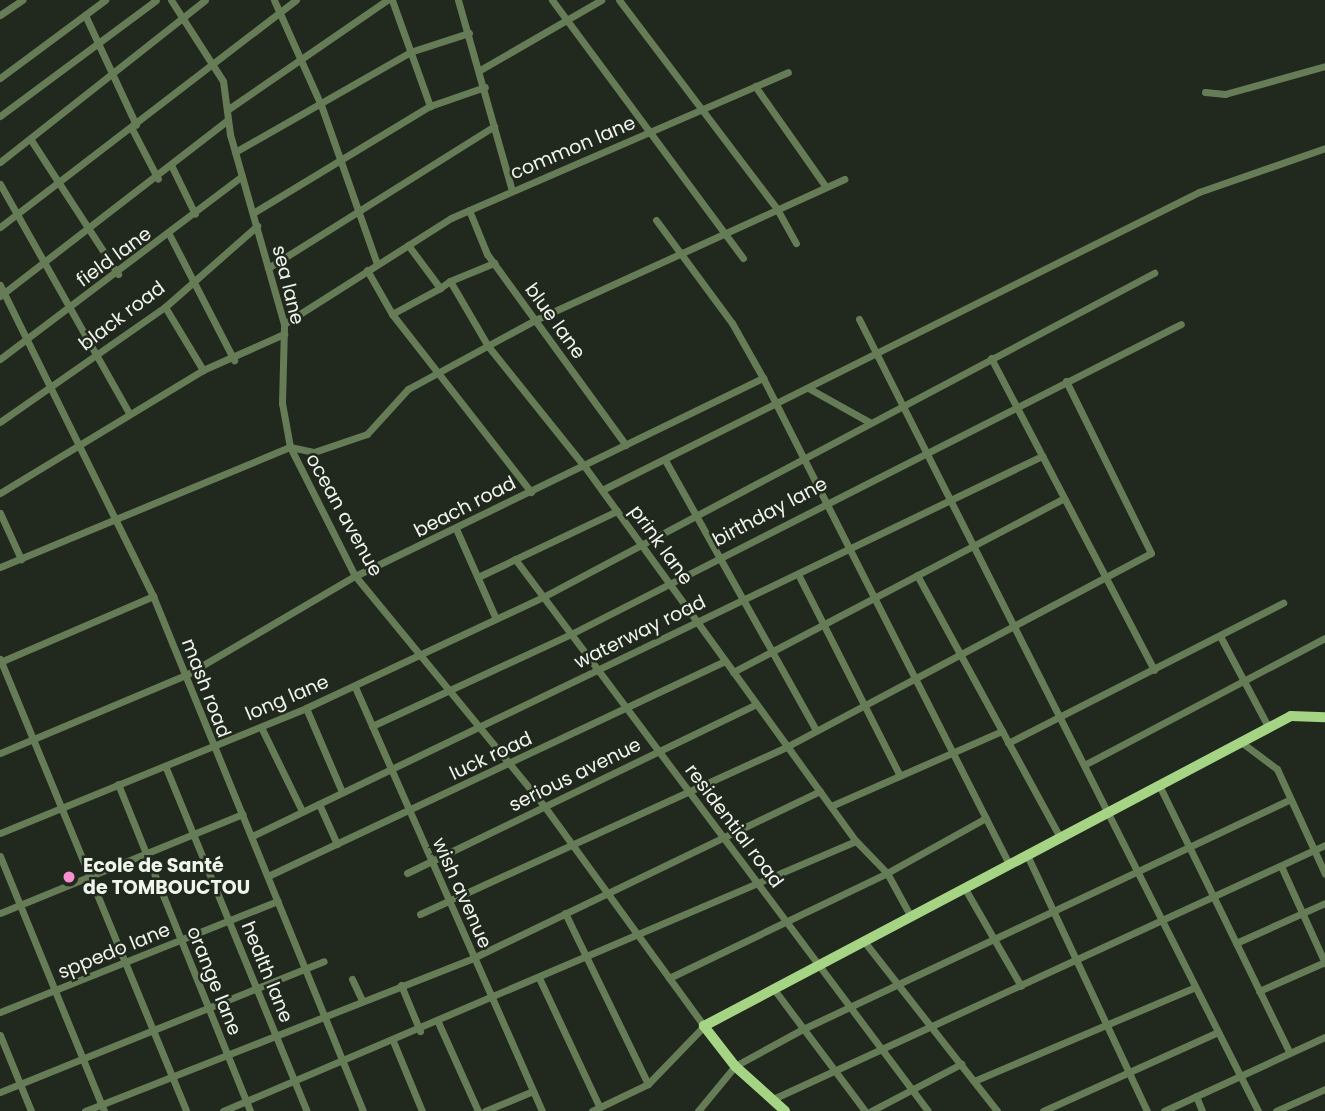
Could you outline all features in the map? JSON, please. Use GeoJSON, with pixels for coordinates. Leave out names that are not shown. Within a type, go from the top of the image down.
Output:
{"type":"FeatureCollection","features":[{"type":"Feature","properties":{"kind":"main road"},"geometry":{"type":"LineString","coordinates":[[785,1111],[735,1066],[704,1026],[1291,716],[1325,717]]}},
{"type":"Feature","properties":{"kind":"street"},"geometry":{"type":"LineString","coordinates":[[0,15],[10,3],[22,0]]}},
{"type":"Feature","properties":{"kind":"street"},"geometry":{"type":"LineString","coordinates":[[0,78],[105,0]]}},
{"type":"Feature","properties":{"kind":"street"},"geometry":{"type":"LineString","coordinates":[[0,116],[156,0]]}},
{"type":"Feature","properties":{"kind":"street","name":"sea lane"},"geometry":{"type":"LineString","coordinates":[[171,0],[187,16],[212,62],[284,324],[282,403],[290,447]]}},
{"type":"Feature","properties":{"kind":"street"},"geometry":{"type":"LineString","coordinates":[[0,162],[205,0]]}},
{"type":"Feature","properties":{"kind":"street"},"geometry":{"type":"LineString","coordinates":[[274,0],[321,105],[377,264]]}},
{"type":"Feature","properties":{"kind":"street"},"geometry":{"type":"LineString","coordinates":[[0,227],[62,184],[212,62],[296,0]]}},
{"type":"Feature","properties":{"kind":"street"},"geometry":{"type":"LineString","coordinates":[[227,110],[300,56],[389,0],[430,107]]}},
{"type":"Feature","properties":{"kind":"street"},"geometry":{"type":"LineString","coordinates":[[458,0],[485,87],[512,191]]}},
{"type":"Feature","properties":{"kind":"street"},"geometry":{"type":"LineString","coordinates":[[552,0],[743,258]]}},
{"type":"Feature","properties":{"kind":"street"},"geometry":{"type":"LineString","coordinates":[[480,70],[601,0]]}},
{"type":"Feature","properties":{"kind":"street"},"geometry":{"type":"LineString","coordinates":[[619,0],[777,209],[796,243]]}},
{"type":"Feature","properties":{"kind":"street"},"geometry":{"type":"LineString","coordinates":[[85,15],[158,179]]}},
{"type":"Feature","properties":{"kind":"street"},"geometry":{"type":"LineString","coordinates":[[235,152],[410,52],[469,33]]}},
{"type":"Feature","properties":{"kind":"street"},"geometry":{"type":"LineString","coordinates":[[1205,92],[1225,94],[1325,66]]}},
{"type":"Feature","properties":{"kind":"street","name":"common lane"},"geometry":{"type":"LineString","coordinates":[[284,324],[377,264],[469,210],[788,72]]}},
{"type":"Feature","properties":{"kind":"street"},"geometry":{"type":"LineString","coordinates":[[755,86],[826,187]]}},
{"type":"Feature","properties":{"kind":"street"},"geometry":{"type":"LineString","coordinates":[[253,213],[430,107],[485,87]]}},
{"type":"Feature","properties":{"kind":"street"},"geometry":{"type":"LineString","coordinates":[[1,291],[94,228],[228,120]]}},
{"type":"Feature","properties":{"kind":"street"},"geometry":{"type":"LineString","coordinates":[[268,268],[494,127]]}},
{"type":"Feature","properties":{"kind":"street"},"geometry":{"type":"LineString","coordinates":[[31,140],[94,228],[118,274]]}},
{"type":"Feature","properties":{"kind":"street"},"geometry":{"type":"LineString","coordinates":[[602,491],[878,356],[1199,192],[1325,148]]}},
{"type":"Feature","properties":{"kind":"street"},"geometry":{"type":"LineString","coordinates":[[172,167],[195,214]]}},
{"type":"Feature","properties":{"kind":"street","name":"field lane"},"geometry":{"type":"LineString","coordinates":[[0,359],[170,236],[242,176]]}},
{"type":"Feature","properties":{"kind":"street","name":"ocean avenue"},"geometry":{"type":"LineString","coordinates":[[290,447],[314,452],[367,434],[408,389],[440,375],[535,320],[844,179]]}},
{"type":"Feature","properties":{"kind":"street"},"geometry":{"type":"LineString","coordinates":[[0,184],[49,260],[129,413]]}},
{"type":"Feature","properties":{"kind":"street","name":"blue lane"},"geometry":{"type":"LineString","coordinates":[[469,210],[494,263],[626,445]]}},
{"type":"Feature","properties":{"kind":"street"},"geometry":{"type":"LineString","coordinates":[[656,220],[732,323],[763,378],[1009,864]]}},
{"type":"Feature","properties":{"kind":"street","name":"black road"},"geometry":{"type":"LineString","coordinates":[[0,422],[165,307],[194,278],[257,226]]}},
{"type":"Feature","properties":{"kind":"street"},"geometry":{"type":"LineString","coordinates":[[170,236],[234,360]]}},
{"type":"Feature","properties":{"kind":"street"},"geometry":{"type":"LineString","coordinates":[[408,245],[440,288]]}},
{"type":"Feature","properties":{"kind":"street"},"geometry":{"type":"LineString","coordinates":[[392,314],[450,281],[494,263]]}},
{"type":"Feature","properties":{"kind":"street"},"geometry":{"type":"LineString","coordinates":[[368,270],[392,314],[531,492]]}},
{"type":"Feature","properties":{"kind":"street","name":"long lane"},"geometry":{"type":"LineString","coordinates":[[0,833],[118,784],[166,768],[355,687],[543,597],[639,541],[1154,273]]}},
{"type":"Feature","properties":{"kind":"street","name":"prink lane"},"geometry":{"type":"LineString","coordinates":[[450,281],[488,346],[585,467],[856,841],[887,873],[910,915]]}},
{"type":"Feature","properties":{"kind":"street","name":"mash road"},"geometry":{"type":"LineString","coordinates":[[1,291],[28,339],[113,521],[153,596],[186,675],[211,748],[243,814],[363,1111]]}},
{"type":"Feature","properties":{"kind":"street"},"geometry":{"type":"LineString","coordinates":[[165,307],[202,370]]}},
{"type":"Feature","properties":{"kind":"street"},"geometry":{"type":"LineString","coordinates":[[859,319],[1258,1111]]}},
{"type":"Feature","properties":{"kind":"street","name":"birthday lane"},"geometry":{"type":"LineString","coordinates":[[372,726],[571,634],[825,501],[1181,324]]}},
{"type":"Feature","properties":{"kind":"street"},"geometry":{"type":"LineString","coordinates":[[0,493],[76,442],[202,370],[234,360],[284,334]]}},
{"type":"Feature","properties":{"kind":"street"},"geometry":{"type":"LineString","coordinates":[[991,358],[1154,670]]}},
{"type":"Feature","properties":{"kind":"street","name":"beach road"},"geometry":{"type":"LineString","coordinates":[[0,754],[186,675],[355,576],[457,531],[763,378]]}},
{"type":"Feature","properties":{"kind":"street"},"geometry":{"type":"LineString","coordinates":[[420,914],[575,848],[788,746],[959,650],[1151,552],[1066,381]]}},
{"type":"Feature","properties":{"kind":"street"},"geometry":{"type":"LineString","coordinates":[[810,389],[869,422]]}},
{"type":"Feature","properties":{"kind":"street"},"geometry":{"type":"LineString","coordinates":[[0,567],[290,447]]}},
{"type":"Feature","properties":{"kind":"street","name":"ocean avenue"},"geometry":{"type":"LineString","coordinates":[[290,447],[355,576],[545,807],[704,1026]]}},
{"type":"Feature","properties":{"kind":"street","name":"waterway road"},"geometry":{"type":"LineString","coordinates":[[251,836],[1042,456]]}},
{"type":"Feature","properties":{"kind":"street"},"geometry":{"type":"LineString","coordinates":[[665,460],[816,730]]}},
{"type":"Feature","properties":{"kind":"street"},"geometry":{"type":"LineString","coordinates":[[733,672],[1064,498]]}},
{"type":"Feature","properties":{"kind":"street"},"geometry":{"type":"LineString","coordinates":[[478,577],[617,511]]}},
{"type":"Feature","properties":{"kind":"street"},"geometry":{"type":"LineString","coordinates":[[0,513],[21,559]]}},
{"type":"Feature","properties":{"kind":"street"},"geometry":{"type":"LineString","coordinates":[[457,531],[496,619]]}},
{"type":"Feature","properties":{"kind":"street","name":"residential road"},"geometry":{"type":"LineString","coordinates":[[515,559],[929,1111]]}},
{"type":"Feature","properties":{"kind":"street"},"geometry":{"type":"LineString","coordinates":[[798,574],[900,776]]}},
{"type":"Feature","properties":{"kind":"street"},"geometry":{"type":"LineString","coordinates":[[917,575],[1060,837]]}},
{"type":"Feature","properties":{"kind":"street"},"geometry":{"type":"LineString","coordinates":[[153,596],[0,661],[63,807],[186,1111]]}},
{"type":"Feature","properties":{"kind":"street"},"geometry":{"type":"LineString","coordinates":[[1008,743],[1060,719],[1283,603]]}},
{"type":"Feature","properties":{"kind":"street"},"geometry":{"type":"LineString","coordinates":[[1220,636],[1269,728]]}},
{"type":"Feature","properties":{"kind":"street"},"geometry":{"type":"LineString","coordinates":[[1084,765],[1325,638]]}},
{"type":"Feature","properties":{"kind":"street","name":"luck road"},"geometry":{"type":"LineString","coordinates":[[268,876],[628,710],[725,661]]}},
{"type":"Feature","properties":{"kind":"street","name":"wish avenue"},"geometry":{"type":"LineString","coordinates":[[355,687],[542,1111]]}},
{"type":"Feature","properties":{"kind":"street","name":"serious avenue"},"geometry":{"type":"LineString","coordinates":[[407,873],[757,704]]}},
{"type":"Feature","properties":{"kind":"street"},"geometry":{"type":"LineString","coordinates":[[306,708],[342,792]]}},
{"type":"Feature","properties":{"kind":"street"},"geometry":{"type":"LineString","coordinates":[[261,727],[302,811]]}},
{"type":"Feature","properties":{"kind":"street"},"geometry":{"type":"LineString","coordinates":[[831,806],[1002,731]]}},
{"type":"Feature","properties":{"kind":"street"},"geometry":{"type":"LineString","coordinates":[[1241,743],[1277,769],[1325,874]]}},
{"type":"Feature","properties":{"kind":"street","name":"health lane"},"geometry":{"type":"LineString","coordinates":[[166,768],[307,1111]]}},
{"type":"Feature","properties":{"kind":"street","name":"orange lane"},"geometry":{"type":"LineString","coordinates":[[118,784],[250,1111]]}},
{"type":"Feature","properties":{"kind":"street"},"geometry":{"type":"LineString","coordinates":[[1159,785],[1290,1053]]}},
{"type":"Feature","properties":{"kind":"street"},"geometry":{"type":"LineString","coordinates":[[85,1111],[103,1108],[172,1076],[473,958],[820,791]]}},
{"type":"Feature","properties":{"kind":"street"},"geometry":{"type":"LineString","coordinates":[[698,1111],[735,1066],[803,1029],[1291,799]]}},
{"type":"Feature","properties":{"kind":"street"},"geometry":{"type":"LineString","coordinates":[[318,804],[337,844]]}},
{"type":"Feature","properties":{"kind":"street"},"geometry":{"type":"LineString","coordinates":[[0,913],[243,814]]}},
{"type":"Feature","properties":{"kind":"street"},"geometry":{"type":"LineString","coordinates":[[669,978],[887,873],[986,818]]}},
{"type":"Feature","properties":{"kind":"street"},"geometry":{"type":"LineString","coordinates":[[223,1111],[587,960],[756,881],[856,841]]}},
{"type":"Feature","properties":{"kind":"street"},"geometry":{"type":"LineString","coordinates":[[773,1099],[1325,845]]}},
{"type":"Feature","properties":{"kind":"street"},"geometry":{"type":"LineString","coordinates":[[1027,855],[1147,1111]]}},
{"type":"Feature","properties":{"kind":"street"},"geometry":{"type":"LineString","coordinates":[[0,856],[103,1108]]}},
{"type":"Feature","properties":{"kind":"street"},"geometry":{"type":"LineString","coordinates":[[1259,991],[1325,962],[1281,866]]}},
{"type":"Feature","properties":{"kind":"street"},"geometry":{"type":"LineString","coordinates":[[964,887],[1021,986]]}},
{"type":"Feature","properties":{"kind":"street","name":"sppedo lane"},"geometry":{"type":"LineString","coordinates":[[0,1012],[278,901]]}},
{"type":"Feature","properties":{"kind":"street"},"geometry":{"type":"LineString","coordinates":[[1236,943],[1325,903]]}},
{"type":"Feature","properties":{"kind":"street"},"geometry":{"type":"LineString","coordinates":[[565,914],[648,1084]]}},
{"type":"Feature","properties":{"kind":"street"},"geometry":{"type":"LineString","coordinates":[[863,940],[997,1111]]}},
{"type":"Feature","properties":{"kind":"street"},"geometry":{"type":"LineString","coordinates":[[0,1092],[324,961]]}},
{"type":"Feature","properties":{"kind":"street"},"geometry":{"type":"LineString","coordinates":[[352,979],[362,1000]]}},
{"type":"Feature","properties":{"kind":"street"},"geometry":{"type":"LineString","coordinates":[[540,980],[596,1109],[648,1084],[704,1026]]}},
{"type":"Feature","properties":{"kind":"street"},"geometry":{"type":"LineString","coordinates":[[401,985],[420,1031]]}},
{"type":"Feature","properties":{"kind":"street"},"geometry":{"type":"LineString","coordinates":[[974,1081],[1195,987]]}},
{"type":"Feature","properties":{"kind":"street"},"geometry":{"type":"LineString","coordinates":[[772,988],[865,1111]]}},
{"type":"Feature","properties":{"kind":"street"},"geometry":{"type":"LineString","coordinates":[[438,1022],[478,1111]]}},
{"type":"Feature","properties":{"kind":"street"},"geometry":{"type":"LineString","coordinates":[[1043,1111],[1218,1032]]}},
{"type":"Feature","properties":{"kind":"street"},"geometry":{"type":"LineString","coordinates":[[0,1035],[31,1111]]}},
{"type":"Feature","properties":{"kind":"street"},"geometry":{"type":"LineString","coordinates":[[1164,1111],[1325,1037]]}},
{"type":"Feature","properties":{"kind":"street"},"geometry":{"type":"LineString","coordinates":[[393,1041],[422,1111]]}},
{"type":"Feature","properties":{"kind":"street"},"geometry":{"type":"LineString","coordinates":[[871,1111],[961,1064]]}},
{"type":"Feature","properties":{"kind":"street"},"geometry":{"type":"LineString","coordinates":[[1276,1111],[1325,1089]]}},
{"type":"Feature","properties":{"kind":"street"},"geometry":{"type":"LineString","coordinates":[[485,1111],[533,1091]]}},
{"type":"Feature","properties":{"kind":"street"},"geometry":{"type":"LineString","coordinates":[[1196,1096],[1202,1111]]}},
{"type":"Feature","properties":{"kind":"place","name":"Ecole de Santé de TOMBOUCTOU"},"geometry":{"type":"Point","coordinates":[69,877]}}]}
